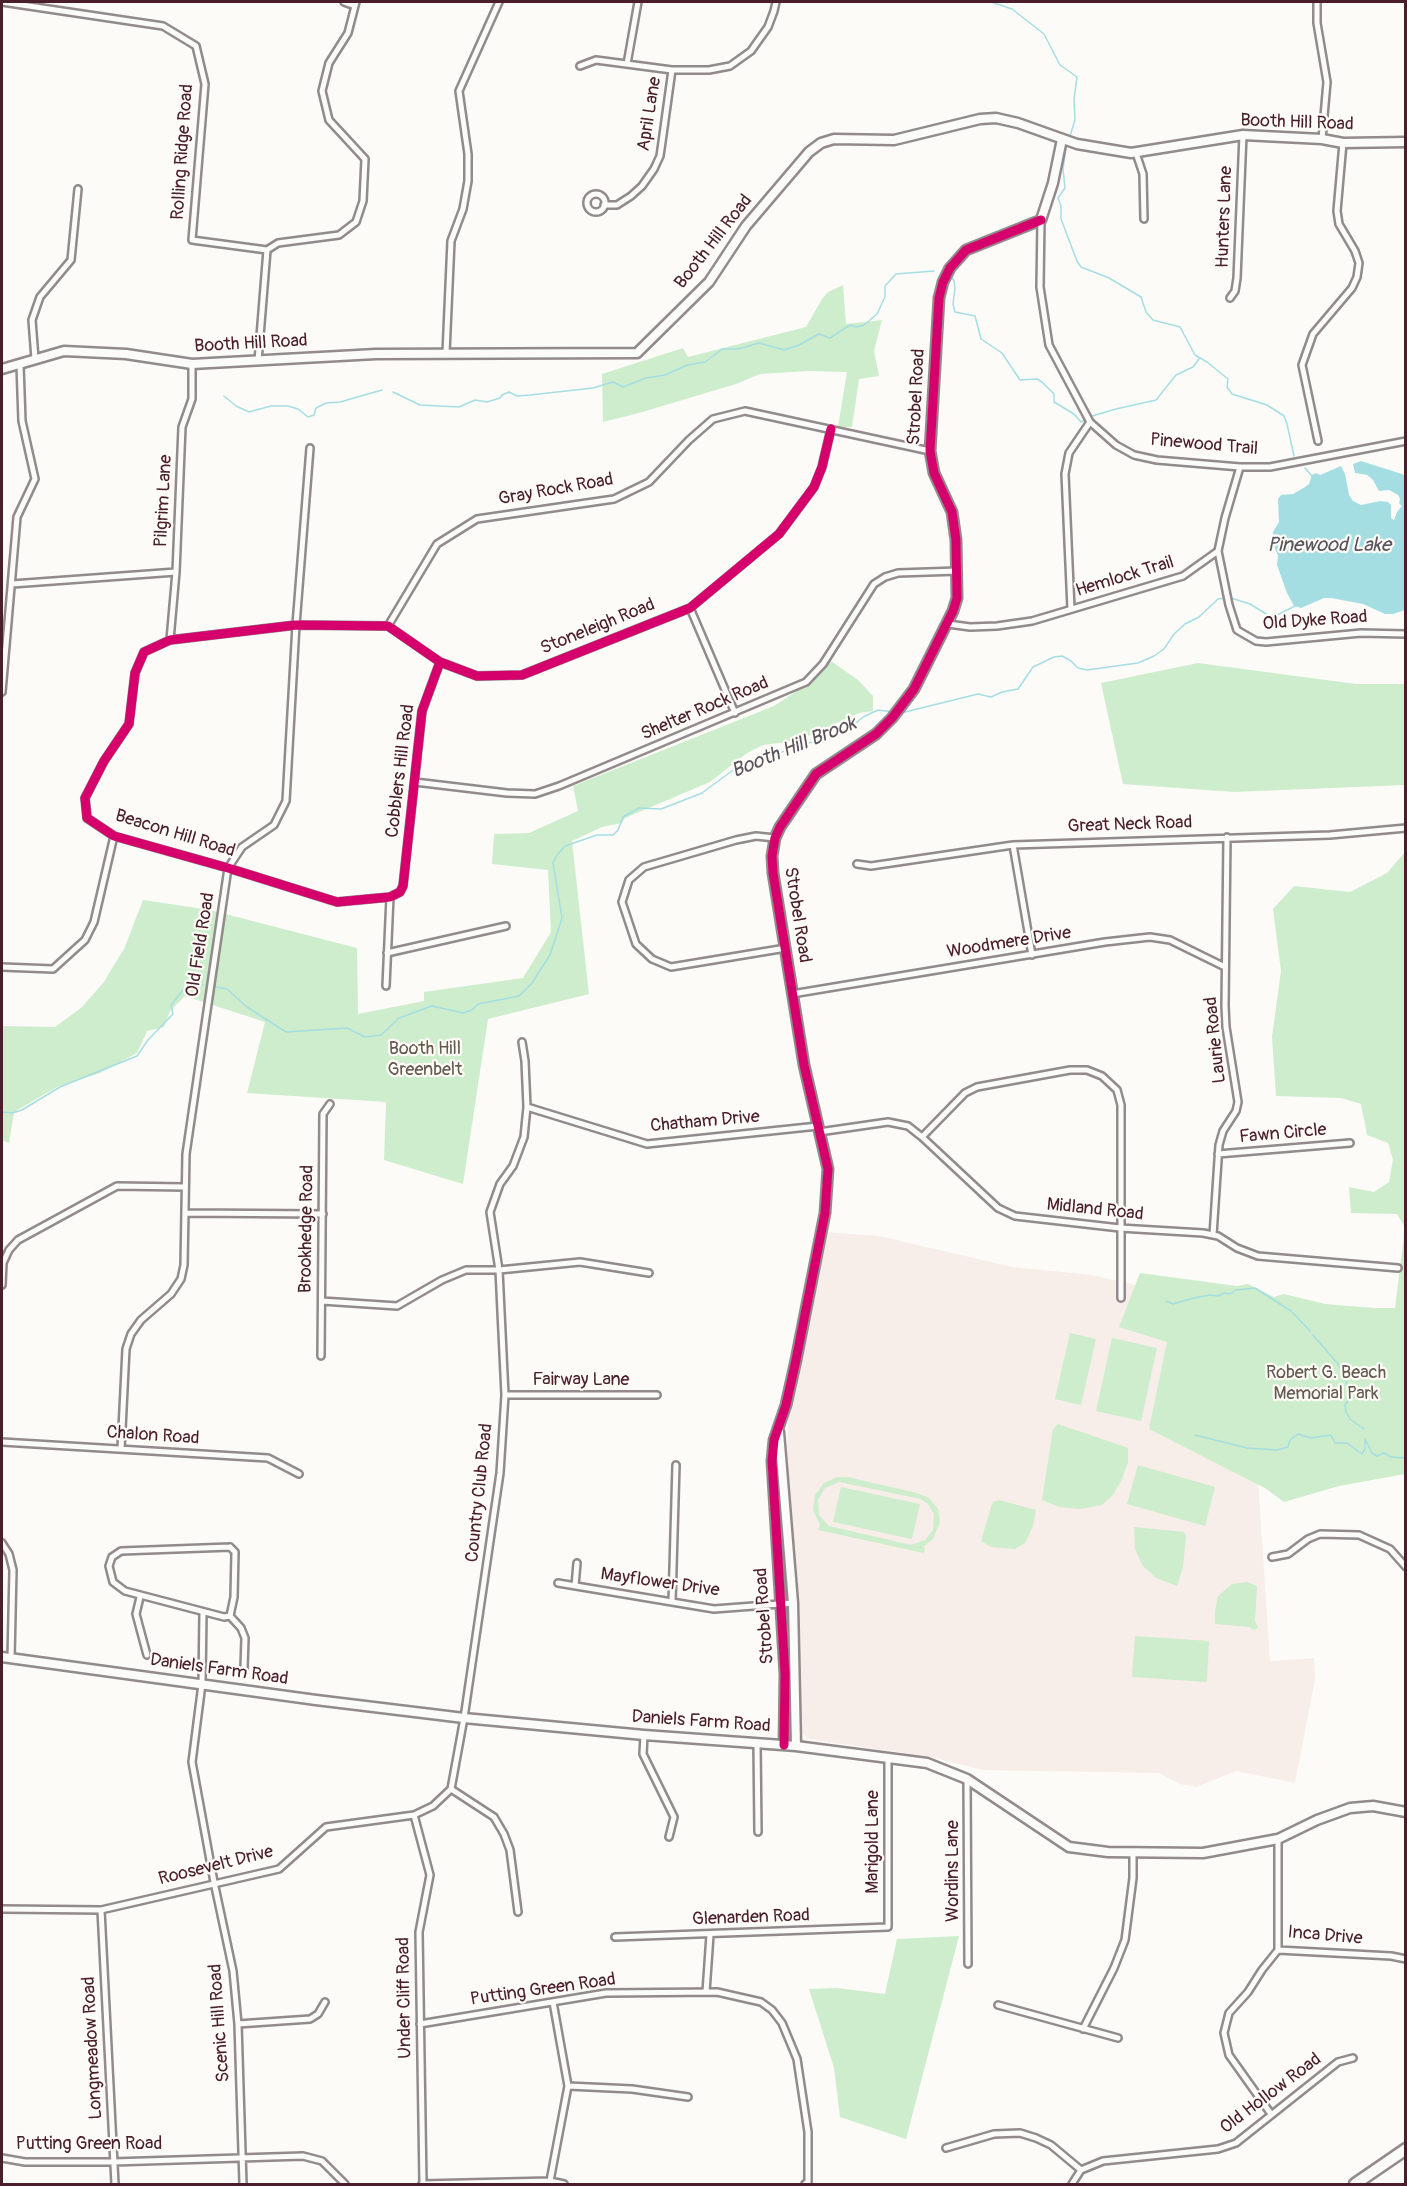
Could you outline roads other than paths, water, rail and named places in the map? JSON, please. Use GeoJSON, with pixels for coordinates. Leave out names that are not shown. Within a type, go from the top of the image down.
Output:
{"type":"FeatureCollection","features":[{"type":"Feature","properties":{"kind":"highway"},"geometry":{"type":"LineString","coordinates":[[1355,2184],[1406,2149]]}},
{"type":"Feature","properties":{"kind":"street","name":"Rolling Ridge Road"},"geometry":{"type":"LineString","coordinates":[[2,2],[31,4],[163,26],[196,46],[205,84],[192,240],[267,250]]}},
{"type":"Feature","properties":{"kind":"street"},"geometry":{"type":"LineString","coordinates":[[258,361],[267,250],[278,243],[339,235],[356,222],[363,201],[364,159],[329,120],[322,91],[329,63],[348,33],[355,4],[344,2]]}},
{"type":"Feature","properties":{"kind":"street"},"geometry":{"type":"LineString","coordinates":[[446,353],[451,242],[468,182],[468,154],[459,91],[499,2]]}},
{"type":"Feature","properties":{"kind":"street"},"geometry":{"type":"LineString","coordinates":[[627,64],[638,2]]}},
{"type":"Feature","properties":{"kind":"street"},"geometry":{"type":"LineString","coordinates":[[580,66],[596,60],[672,70],[709,70],[730,66],[752,51],[768,27],[776,2]]}},
{"type":"Feature","properties":{"kind":"street"},"geometry":{"type":"LineString","coordinates":[[1317,2],[1317,23],[1325,58],[1327,82],[1322,139]]}},
{"type":"Feature","properties":{"kind":"street","name":"April Lane"},"geometry":{"type":"LineString","coordinates":[[604,205],[612,206],[623,202],[642,186],[654,169],[660,156],[672,70]]}},
{"type":"Feature","properties":{"kind":"street","name":"Booth Hill Road"},"geometry":{"type":"LineString","coordinates":[[2,369],[64,351],[126,354],[192,364],[376,354],[637,353],[709,282],[746,226],[810,152],[821,143],[834,138],[894,140],[980,119],[996,118],[1018,123],[1077,144],[1136,153],[1243,135],[1343,142],[1406,142]]}},
{"type":"Feature","properties":{"kind":"street","name":"Hunters Lane"},"geometry":{"type":"LineString","coordinates":[[1230,298],[1235,291],[1237,278],[1243,135]]}},
{"type":"Feature","properties":{"kind":"street","name":"Pinewood Trail"},"geometry":{"type":"LineString","coordinates":[[1062,139],[1053,183],[1041,220],[1040,287],[1049,345],[1089,419],[1116,445],[1134,455],[1157,460],[1270,467],[1406,441]]}},
{"type":"Feature","properties":{"kind":"street"},"geometry":{"type":"LineString","coordinates":[[1318,441],[1302,365],[1313,334],[1353,288],[1359,262],[1339,224],[1337,211],[1343,142]]}},
{"type":"Feature","properties":{"kind":"street"},"geometry":{"type":"LineString","coordinates":[[1136,153],[1143,174],[1144,219]]}},
{"type":"Feature","properties":{"kind":"street"},"geometry":{"type":"LineString","coordinates":[[35,359],[32,320],[40,297],[71,260],[78,189]]}},
{"type":"Feature","properties":{"kind":"street","name":"Strobel Road"},"geometry":{"type":"LineString","coordinates":[[784,1745],[785,1674],[782,1604],[772,1486],[774,1440],[786,1405],[796,1359],[825,1213],[828,1169],[804,1065],[772,856],[780,827],[816,774],[876,734],[892,718],[914,689],[948,624],[957,598],[958,571],[952,512],[934,473],[930,452],[939,298],[942,282],[950,268],[966,250],[1041,220]]}},
{"type":"Feature","properties":{"kind":"street","name":"Pilgrim Lane"},"geometry":{"type":"LineString","coordinates":[[170,640],[176,572],[182,427],[192,399],[192,364]]}},
{"type":"Feature","properties":{"kind":"street"},"geometry":{"type":"LineString","coordinates":[[2,692],[16,517],[35,479],[22,421],[20,365]]}},
{"type":"Feature","properties":{"kind":"street","name":"Gray Rock Road"},"geometry":{"type":"LineString","coordinates":[[388,626],[437,544],[477,519],[614,499],[649,482],[689,440],[713,419],[745,411],[930,452]]}},
{"type":"Feature","properties":{"kind":"street"},"geometry":{"type":"LineString","coordinates":[[1071,609],[1065,474],[1069,453],[1089,419]]}},
{"type":"Feature","properties":{"kind":"street","name":"Stoneleigh Road"},"geometry":{"type":"LineString","coordinates":[[388,626],[440,662],[477,676],[522,675],[690,608],[779,534],[814,487],[822,467],[831,429]]}},
{"type":"Feature","properties":{"kind":"street","name":"Old Field Road"},"geometry":{"type":"LineString","coordinates":[[121,1449],[126,1348],[131,1334],[141,1320],[171,1294],[181,1279],[184,1265],[184,1187],[187,1143],[228,868],[242,847],[274,825],[286,801],[296,625],[310,448]]}},
{"type":"Feature","properties":{"kind":"street"},"geometry":{"type":"LineString","coordinates":[[1218,551],[1240,466]]}},
{"type":"Feature","properties":{"kind":"street","name":"Hemlock Trail"},"geometry":{"type":"LineString","coordinates":[[948,624],[970,627],[1032,621],[1183,576],[1218,551]]}},
{"type":"Feature","properties":{"kind":"street","name":"Old Dyke Road"},"geometry":{"type":"LineString","coordinates":[[1218,551],[1229,605],[1237,630],[1256,641],[1361,633],[1406,634]]}},
{"type":"Feature","properties":{"kind":"street","name":"Shelter Rock Road"},"geometry":{"type":"LineString","coordinates":[[415,782],[535,794],[559,786],[806,682],[823,664],[874,584],[885,577],[898,573],[958,571]]}},
{"type":"Feature","properties":{"kind":"street"},"geometry":{"type":"LineString","coordinates":[[12,584],[176,572]]}},
{"type":"Feature","properties":{"kind":"street"},"geometry":{"type":"LineString","coordinates":[[690,608],[735,713]]}},
{"type":"Feature","properties":{"kind":"street"},"geometry":{"type":"LineString","coordinates":[[296,625],[388,626]]}},
{"type":"Feature","properties":{"kind":"street","name":"Beacon Hill Road"},"geometry":{"type":"LineString","coordinates":[[296,625],[170,640],[144,652],[135,673],[129,724],[104,761],[85,798],[87,818],[114,836],[337,902],[390,897]]}},
{"type":"Feature","properties":{"kind":"street","name":"Cobblers Hill Road"},"geometry":{"type":"LineString","coordinates":[[390,897],[400,892],[403,886],[422,711],[440,662]]}},
{"type":"Feature","properties":{"kind":"street","name":"Great Neck Road"},"geometry":{"type":"LineString","coordinates":[[857,864],[871,866],[1013,845],[1330,835],[1406,828]]}},
{"type":"Feature","properties":{"kind":"street"},"geometry":{"type":"LineString","coordinates":[[2,967],[53,969],[85,940],[94,922],[114,836]]}},
{"type":"Feature","properties":{"kind":"street"},"geometry":{"type":"LineString","coordinates":[[776,838],[756,836],[736,840],[644,867],[628,880],[622,902],[636,944],[652,959],[671,967],[786,948]]}},
{"type":"Feature","properties":{"kind":"street","name":"Laurie Road"},"geometry":{"type":"LineString","coordinates":[[1213,1235],[1218,1154],[1223,1131],[1238,1106],[1226,1028],[1227,837]]}},
{"type":"Feature","properties":{"kind":"street"},"geometry":{"type":"LineString","coordinates":[[1013,845],[1032,955]]}},
{"type":"Feature","properties":{"kind":"street"},"geometry":{"type":"LineString","coordinates":[[386,986],[390,897]]}},
{"type":"Feature","properties":{"kind":"street"},"geometry":{"type":"LineString","coordinates":[[387,953],[506,926]]}},
{"type":"Feature","properties":{"kind":"street","name":"Woodmere Drive"},"geometry":{"type":"LineString","coordinates":[[792,994],[1106,942],[1161,937],[1225,967]]}},
{"type":"Feature","properties":{"kind":"street","name":"Country Club Road"},"geometry":{"type":"LineString","coordinates":[[464,1718],[500,1473],[505,1395],[499,1270],[490,1212],[500,1184],[513,1166],[524,1137],[527,1107],[522,1042]]}},
{"type":"Feature","properties":{"kind":"street"},"geometry":{"type":"LineString","coordinates":[[922,1137],[964,1093],[977,1087],[1070,1070],[1087,1070],[1102,1076],[1117,1090],[1121,1105],[1121,1298]]}},
{"type":"Feature","properties":{"kind":"street","name":"Brookhedge Road"},"geometry":{"type":"LineString","coordinates":[[321,1356],[323,1114],[330,1104]]}},
{"type":"Feature","properties":{"kind":"street","name":"Chatham Drive"},"geometry":{"type":"LineString","coordinates":[[527,1107],[646,1144],[819,1129]]}},
{"type":"Feature","properties":{"kind":"street","name":"Midland Road"},"geometry":{"type":"LineString","coordinates":[[819,1129],[888,1122],[908,1126],[998,1208],[1015,1216],[1120,1228],[1213,1235],[1258,1256],[1398,1268]]}},
{"type":"Feature","properties":{"kind":"street","name":"Fawn Circle"},"geometry":{"type":"LineString","coordinates":[[1218,1154],[1350,1143]]}},
{"type":"Feature","properties":{"kind":"street"},"geometry":{"type":"LineString","coordinates":[[2,1285],[3,1263],[9,1250],[18,1240],[117,1186],[184,1187]]}},
{"type":"Feature","properties":{"kind":"street"},"geometry":{"type":"LineString","coordinates":[[185,1213],[323,1214]]}},
{"type":"Feature","properties":{"kind":"street"},"geometry":{"type":"LineString","coordinates":[[322,1301],[397,1306],[442,1280],[466,1270],[499,1270],[580,1262],[649,1273]]}},
{"type":"Feature","properties":{"kind":"street","name":"Fairway Lane"},"geometry":{"type":"LineString","coordinates":[[505,1395],[657,1395]]}},
{"type":"Feature","properties":{"kind":"street","name":"Strobel Road"},"geometry":{"type":"LineString","coordinates":[[778,1430],[793,1603],[796,1746]]}},
{"type":"Feature","properties":{"kind":"street","name":"Chalon Road"},"geometry":{"type":"LineString","coordinates":[[2,1442],[268,1458],[299,1474]]}},
{"type":"Feature","properties":{"kind":"street"},"geometry":{"type":"LineString","coordinates":[[672,1602],[676,1465]]}},
{"type":"Feature","properties":{"kind":"street"},"geometry":{"type":"LineString","coordinates":[[772,1486],[782,1485]]}},
{"type":"Feature","properties":{"kind":"street"},"geometry":{"type":"LineString","coordinates":[[1272,1557],[1288,1554],[1308,1539],[1320,1534],[1359,1535],[1390,1549],[1406,1567]]}},
{"type":"Feature","properties":{"kind":"street"},"geometry":{"type":"LineString","coordinates":[[2,1544],[9,1554],[13,1570],[6,1658]]}},
{"type":"Feature","properties":{"kind":"street"},"geometry":{"type":"LineString","coordinates":[[231,1616],[224,1617],[125,1591],[113,1582],[110,1566],[112,1557],[122,1551],[230,1546],[235,1552],[234,1597],[231,1616],[241,1628],[245,1638],[244,1668]]}},
{"type":"Feature","properties":{"kind":"street"},"geometry":{"type":"LineString","coordinates":[[575,1586],[577,1563]]}},
{"type":"Feature","properties":{"kind":"street","name":"Mayflower Drive"},"geometry":{"type":"LineString","coordinates":[[558,1584],[714,1609],[793,1603]]}},
{"type":"Feature","properties":{"kind":"street"},"geometry":{"type":"LineString","coordinates":[[141,1597],[136,1614],[147,1655]]}},
{"type":"Feature","properties":{"kind":"street","name":"Scenic Hill Road"},"geometry":{"type":"LineString","coordinates":[[203,1612],[202,1683],[192,1762],[233,1971],[243,2184]]}},
{"type":"Feature","properties":{"kind":"street","name":"Daniels Farm Road"},"geometry":{"type":"LineString","coordinates":[[6,1658],[464,1718],[644,1735],[796,1746],[927,1763],[967,1779],[1069,1847],[1133,1853],[1203,1853],[1278,1839],[1317,1820],[1350,1808],[1373,1806],[1406,1812]]}},
{"type":"Feature","properties":{"kind":"street"},"geometry":{"type":"LineString","coordinates":[[464,1718],[451,1789],[487,1811],[494,1817],[504,1834],[510,1850],[518,1912]]}},
{"type":"Feature","properties":{"kind":"street"},"geometry":{"type":"LineString","coordinates":[[644,1735],[643,1754],[674,1817],[669,1837]]}},
{"type":"Feature","properties":{"kind":"street"},"geometry":{"type":"LineString","coordinates":[[757,1744],[758,1832]]}},
{"type":"Feature","properties":{"kind":"street","name":"Marigold Lane"},"geometry":{"type":"LineString","coordinates":[[888,1758],[888,1927]]}},
{"type":"Feature","properties":{"kind":"street","name":"Wordins Lane"},"geometry":{"type":"LineString","coordinates":[[967,1779],[968,1964]]}},
{"type":"Feature","properties":{"kind":"street","name":"Roosevelt Drive"},"geometry":{"type":"LineString","coordinates":[[2,1909],[101,1910],[214,1882],[279,1869],[326,1827],[414,1815],[433,1806],[451,1789]]}},
{"type":"Feature","properties":{"kind":"street","name":"Under Cliff Road"},"geometry":{"type":"LineString","coordinates":[[414,1815],[430,1875],[418,1932],[423,2184]]}},
{"type":"Feature","properties":{"kind":"street","name":"Inca Drive"},"geometry":{"type":"LineString","coordinates":[[1278,1839],[1278,1950],[1391,1956],[1406,1959]]}},
{"type":"Feature","properties":{"kind":"street"},"geometry":{"type":"LineString","coordinates":[[1083,2029],[1114,1968],[1125,1940],[1133,1878],[1133,1853]]}},
{"type":"Feature","properties":{"kind":"street","name":"Longmeadow Road"},"geometry":{"type":"LineString","coordinates":[[101,1910],[115,2184]]}},
{"type":"Feature","properties":{"kind":"street","name":"Glenarden Road"},"geometry":{"type":"LineString","coordinates":[[615,1937],[888,1927]]}},
{"type":"Feature","properties":{"kind":"street"},"geometry":{"type":"LineString","coordinates":[[706,1992],[710,1935]]}},
{"type":"Feature","properties":{"kind":"street"},"geometry":{"type":"LineString","coordinates":[[1272,2114],[1229,2055],[1224,2033],[1229,2013],[1248,1992],[1278,1950]]}},
{"type":"Feature","properties":{"kind":"street","name":"Putting Green Road"},"geometry":{"type":"LineString","coordinates":[[420,2024],[606,1993],[706,1992],[734,1994],[761,2001],[782,2023],[797,2059],[807,2118],[808,2184]]}},
{"type":"Feature","properties":{"kind":"street"},"geometry":{"type":"LineString","coordinates":[[237,2024],[310,2019],[318,2014],[325,2002]]}},
{"type":"Feature","properties":{"kind":"street"},"geometry":{"type":"LineString","coordinates":[[550,2181],[568,2086],[553,2002]]}},
{"type":"Feature","properties":{"kind":"street"},"geometry":{"type":"LineString","coordinates":[[998,2005],[1118,2038]]}},
{"type":"Feature","properties":{"kind":"street","name":"Old Hollow Road"},"geometry":{"type":"LineString","coordinates":[[1082,2170],[1103,2161],[1218,2149],[1236,2143],[1338,2062],[1353,2058]]}},
{"type":"Feature","properties":{"kind":"street"},"geometry":{"type":"LineString","coordinates":[[568,2086],[632,2089],[688,2097]]}},
{"type":"Feature","properties":{"kind":"street"},"geometry":{"type":"LineString","coordinates":[[946,2148],[994,2134],[1020,2133],[1051,2145],[1082,2170],[1072,2184]]}},
{"type":"Feature","properties":{"kind":"street","name":"Putting Green Road"},"geometry":{"type":"LineString","coordinates":[[2,2158],[25,2162],[113,2162],[296,2155],[322,2161],[345,2184]]}},
{"type":"Feature","properties":{"kind":"street"},"geometry":{"type":"LineString","coordinates":[[423,2184],[550,2181],[564,2184]]}},
{"type":"Feature","properties":{"kind":"water","name":"Pinewood Lake"},"geometry":{"type":"Polygon","coordinates":[[[1361,461],[1405,475],[1405,610],[1385,614],[1363,604],[1331,598],[1324,598],[1301,608],[1294,606],[1277,565],[1278,556],[1274,546],[1273,532],[1279,522],[1278,499],[1281,495],[1293,494],[1305,487],[1309,484],[1312,475],[1316,473],[1320,475],[1341,466],[1349,495],[1353,501],[1361,505],[1380,501],[1388,502],[1391,505],[1391,518],[1394,520],[1402,506],[1398,495],[1389,490],[1379,491],[1367,475],[1355,473],[1353,464],[1361,461]]]}},
{"type":"Feature","properties":{"kind":"waterway"},"geometry":{"type":"LineString","coordinates":[[991,2],[1012,9],[1044,34],[1060,65],[1077,77],[1074,99],[1075,120],[1070,136]]}},
{"type":"Feature","properties":{"kind":"waterway"},"geometry":{"type":"LineString","coordinates":[[1066,149],[1063,169],[1065,188],[1058,198],[1061,206],[1061,219],[1081,267],[1109,278],[1141,297],[1146,312],[1153,320],[1180,327],[1195,355],[1228,379],[1227,387],[1232,394],[1267,405],[1284,416],[1294,456]]}},
{"type":"Feature","properties":{"kind":"waterway"},"geometry":{"type":"LineString","coordinates":[[393,392],[420,405],[459,407],[475,400],[487,402],[509,392],[517,396],[530,395],[593,388],[613,382],[623,387],[646,378],[665,375],[687,365],[705,362],[722,349],[738,349],[759,343],[784,350],[819,334],[830,338],[850,325],[857,327],[864,325],[877,314],[885,297],[885,286],[896,274],[934,271]]}},
{"type":"Feature","properties":{"kind":"waterway"},"geometry":{"type":"LineString","coordinates":[[950,275],[955,288],[953,304],[955,312],[975,316],[981,339],[1002,353],[1020,380],[1037,379],[1042,382],[1054,394],[1054,402],[1074,414],[1081,422],[1092,416],[1156,400],[1176,375],[1193,367],[1199,359]]}},
{"type":"Feature","properties":{"kind":"waterway"},"geometry":{"type":"LineString","coordinates":[[224,396],[236,406],[249,412],[271,406],[288,406],[298,409],[308,417],[314,415],[316,408],[326,403],[340,402],[382,390]]}},
{"type":"Feature","properties":{"kind":"waterway"},"geometry":{"type":"LineString","coordinates":[[1305,468],[1312,476]]}},
{"type":"Feature","properties":{"kind":"waterway","name":"Booth Hill Brook"},"geometry":{"type":"LineString","coordinates":[[901,713],[978,694],[991,697],[1018,689],[1033,667],[1054,657],[1062,656],[1078,668],[1087,670],[1138,663],[1164,649],[1174,634],[1185,624],[1199,617],[1218,599],[1226,598]]}},
{"type":"Feature","properties":{"kind":"waterway","name":"Booth Hill Brook"},"geometry":{"type":"LineString","coordinates":[[1231,598],[1275,616],[1295,606]]}},
{"type":"Feature","properties":{"kind":"waterway","name":"Booth Hill Brook"},"geometry":{"type":"LineString","coordinates":[[216,987],[227,989],[247,1007],[286,1032],[347,1028],[365,1037],[381,1035],[399,1018],[432,1006],[463,1013],[472,1010],[478,1004],[519,996],[532,983],[550,955],[562,918],[553,863],[565,846],[597,835],[613,835],[618,830],[623,817],[639,808],[661,809],[702,793],[736,768],[760,757],[848,730],[863,717],[878,710],[894,712]]}},
{"type":"Feature","properties":{"kind":"waterway","name":"Booth Hill Brook"},"geometry":{"type":"LineString","coordinates":[[2,1112],[12,1113],[22,1110],[60,1087],[137,1056],[148,1040],[173,1014],[171,1005],[187,985],[203,985]]}},
{"type":"Feature","properties":{"kind":"waterway"},"geometry":{"type":"LineString","coordinates":[[1166,1301],[1173,1304],[1209,1295],[1218,1296],[1224,1293],[1230,1294],[1236,1290],[1255,1288],[1291,1311],[1310,1331]]}},
{"type":"Feature","properties":{"kind":"waterway"},"geometry":{"type":"LineString","coordinates":[[1313,1335],[1339,1365],[1350,1391],[1350,1398],[1345,1405],[1346,1412],[1350,1419],[1364,1429]]}},
{"type":"Feature","properties":{"kind":"waterway"},"geometry":{"type":"LineString","coordinates":[[1195,1435],[1247,1448],[1277,1450],[1288,1447],[1290,1440],[1298,1434],[1311,1438],[1331,1435],[1335,1443],[1347,1443],[1362,1454],[1365,1449],[1365,1439],[1372,1453],[1377,1456],[1384,1453],[1391,1457],[1406,1458]]}},
{"type":"Feature","properties":{"kind":"park label","name":"Booth Hill Greenbelt"},"geometry":{"type":"Point","coordinates":[425,1059]}},
{"type":"Feature","properties":{"kind":"park label","name":"Robert G. Beach Memorial Park"},"geometry":{"type":"Point","coordinates":[1326,1383]}}]}
